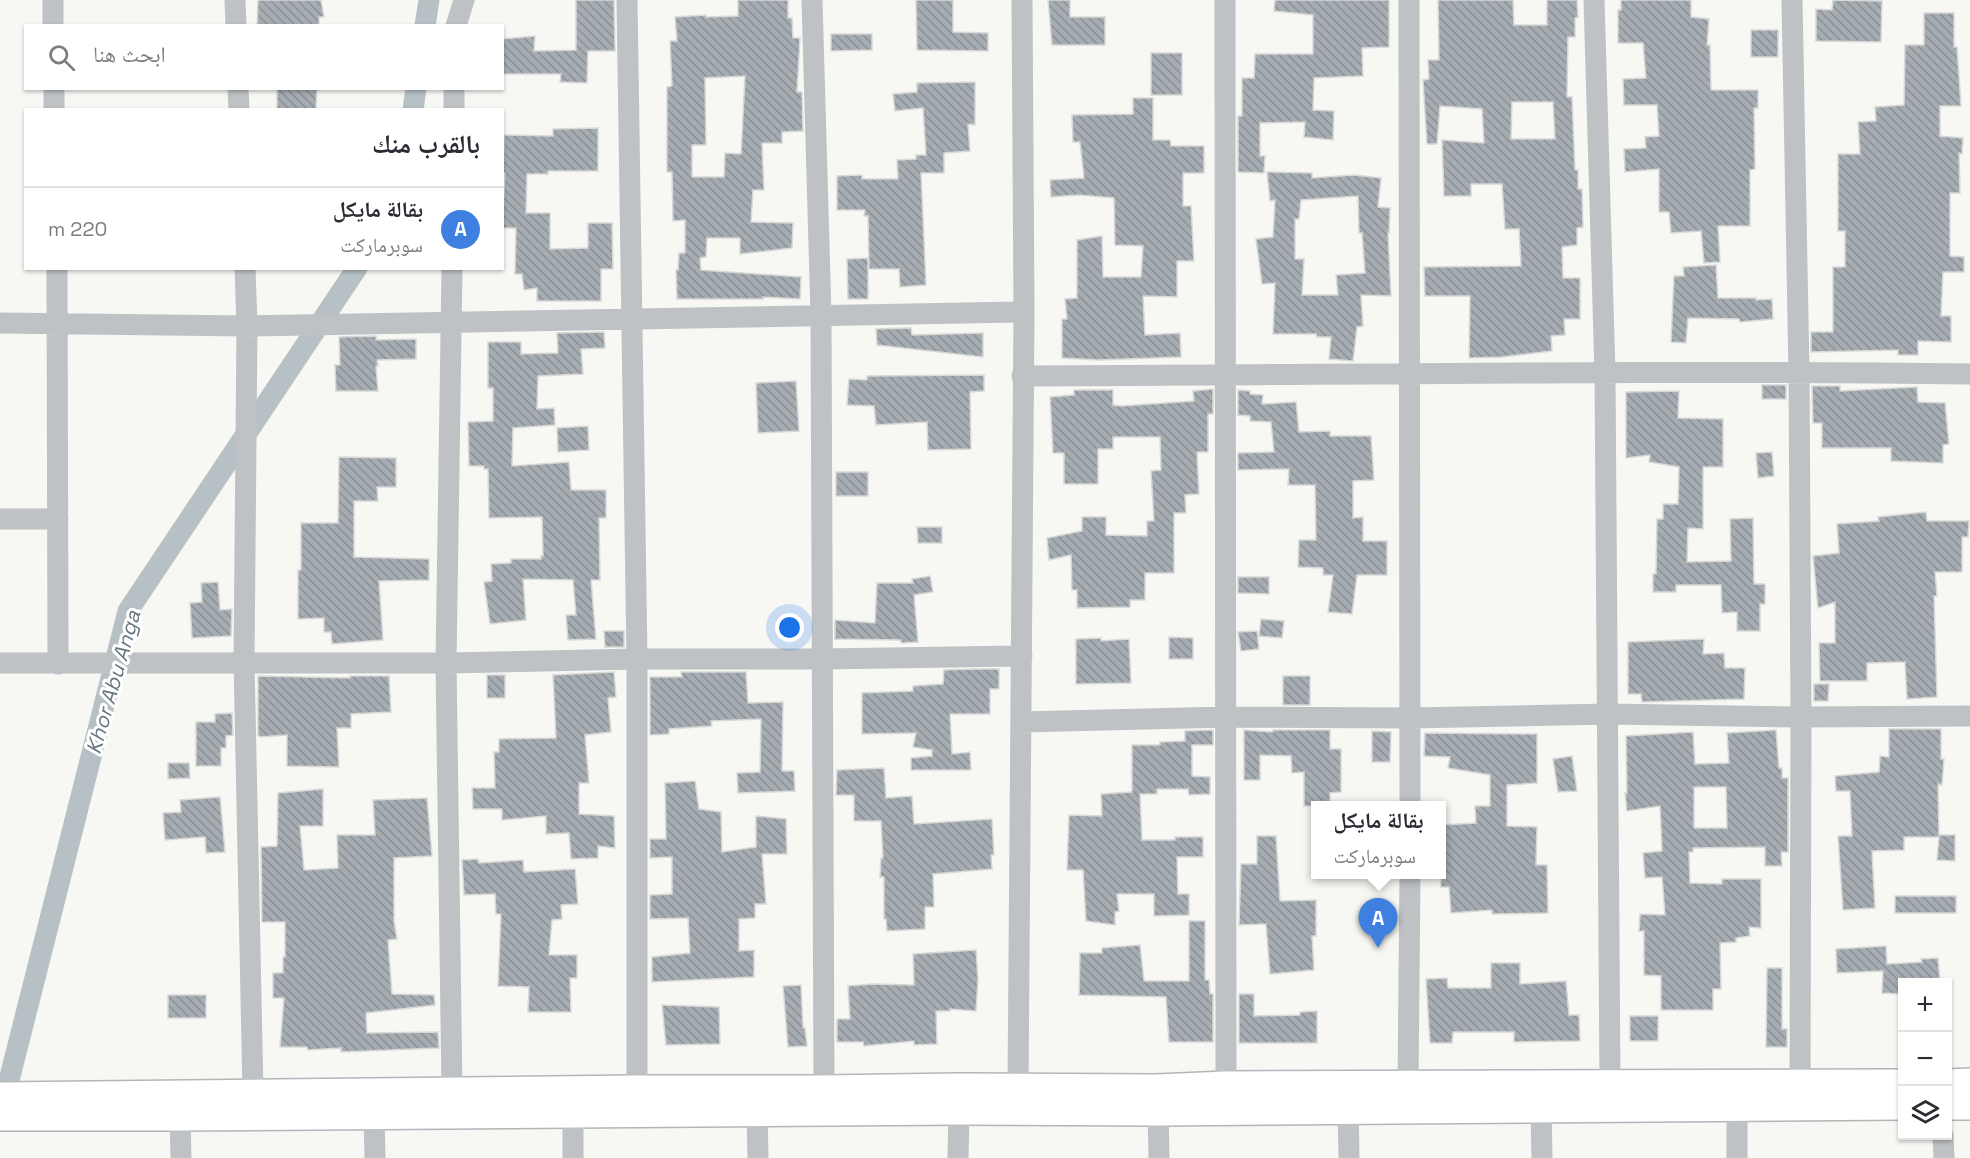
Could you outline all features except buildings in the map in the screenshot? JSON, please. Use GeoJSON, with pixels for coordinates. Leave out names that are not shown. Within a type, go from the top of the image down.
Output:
{"type":"FeatureCollection","features":[{"type":"Feature","properties":{"kind":"main road"},"geometry":{"type":"LineString","coordinates":[[1952,1083],[1970,1082]]}},
{"type":"Feature","properties":{"kind":"main road"},"geometry":{"type":"LineString","coordinates":[[20,1110],[253,1093],[957,1087],[1156,1088],[1226,1085],[1898,1083]]}},
{"type":"Feature","properties":{"kind":"main road"},"geometry":{"type":"LineString","coordinates":[[0,1096],[20,1110],[180,1118],[1898,1106]]}},
{"type":"Feature","properties":{"kind":"main road"},"geometry":{"type":"LineString","coordinates":[[1952,1106],[1970,1106]]}},
{"type":"Feature","properties":{"kind":"street"},"geometry":{"type":"LineString","coordinates":[[53,0],[53,24]]}},
{"type":"Feature","properties":{"kind":"street"},"geometry":{"type":"LineString","coordinates":[[235,0],[236,24]]}},
{"type":"Feature","properties":{"kind":"street"},"geometry":{"type":"LineString","coordinates":[[457,24],[464,0]]}},
{"type":"Feature","properties":{"kind":"street"},"geometry":{"type":"LineString","coordinates":[[627,0],[637,659],[637,1089]]}},
{"type":"Feature","properties":{"kind":"street"},"geometry":{"type":"LineString","coordinates":[[812,0],[821,315],[824,1089]]}},
{"type":"Feature","properties":{"kind":"street"},"geometry":{"type":"LineString","coordinates":[[1018,1088],[1024,312],[1022,0]]}},
{"type":"Feature","properties":{"kind":"street"},"geometry":{"type":"LineString","coordinates":[[1225,0],[1226,1085]]}},
{"type":"Feature","properties":{"kind":"street"},"geometry":{"type":"LineString","coordinates":[[1409,0],[1410,801]]}},
{"type":"Feature","properties":{"kind":"street"},"geometry":{"type":"LineString","coordinates":[[1593,0],[1605,374],[1610,1085]]}},
{"type":"Feature","properties":{"kind":"street"},"geometry":{"type":"LineString","coordinates":[[1792,0],[1799,372],[1800,1084]]}},
{"type":"Feature","properties":{"kind":"street"},"geometry":{"type":"LineString","coordinates":[[54,90],[54,108]]}},
{"type":"Feature","properties":{"kind":"street"},"geometry":{"type":"LineString","coordinates":[[238,90],[239,108]]}},
{"type":"Feature","properties":{"kind":"street"},"geometry":{"type":"LineString","coordinates":[[454,90],[454,108]]}},
{"type":"Feature","properties":{"kind":"street"},"geometry":{"type":"LineString","coordinates":[[57,270],[58,664]]}},
{"type":"Feature","properties":{"kind":"street"},"geometry":{"type":"LineString","coordinates":[[245,270],[247,326],[244,662],[253,1093]]}},
{"type":"Feature","properties":{"kind":"street"},"geometry":{"type":"LineString","coordinates":[[452,270],[446,663],[452,1091]]}},
{"type":"Feature","properties":{"kind":"street"},"geometry":{"type":"LineString","coordinates":[[0,322],[247,326],[1024,312]]}},
{"type":"Feature","properties":{"kind":"street"},"geometry":{"type":"LineString","coordinates":[[1022,376],[1799,372],[1970,374]]}},
{"type":"Feature","properties":{"kind":"street"},"geometry":{"type":"LineString","coordinates":[[0,519],[58,519]]}},
{"type":"Feature","properties":{"kind":"street"},"geometry":{"type":"LineString","coordinates":[[0,663],[446,663],[1022,656]]}},
{"type":"Feature","properties":{"kind":"street"},"geometry":{"type":"LineString","coordinates":[[1021,722],[1227,717],[1609,714],[1801,717],[1970,716]]}},
{"type":"Feature","properties":{"kind":"street"},"geometry":{"type":"LineString","coordinates":[[1408,1085],[1410,879]]}},
{"type":"Feature","properties":{"kind":"street"},"geometry":{"type":"LineString","coordinates":[[1737,1107],[1737,1158]]}},
{"type":"Feature","properties":{"kind":"street"},"geometry":{"type":"LineString","coordinates":[[1348,1109],[1348,1158]]}},
{"type":"Feature","properties":{"kind":"street"},"geometry":{"type":"LineString","coordinates":[[1541,1109],[1542,1158]]}},
{"type":"Feature","properties":{"kind":"street"},"geometry":{"type":"LineString","coordinates":[[958,1158],[959,1111]]}},
{"type":"Feature","properties":{"kind":"street"},"geometry":{"type":"LineString","coordinates":[[1158,1112],[1159,1158]]}},
{"type":"Feature","properties":{"kind":"street"},"geometry":{"type":"LineString","coordinates":[[757,1113],[758,1158]]}},
{"type":"Feature","properties":{"kind":"street"},"geometry":{"type":"LineString","coordinates":[[374,1115],[375,1158]]}},
{"type":"Feature","properties":{"kind":"street"},"geometry":{"type":"LineString","coordinates":[[573,1115],[573,1158]]}},
{"type":"Feature","properties":{"kind":"street"},"geometry":{"type":"LineString","coordinates":[[180,1118],[181,1158]]}},
{"type":"Feature","properties":{"kind":"street"},"geometry":{"type":"LineString","coordinates":[[1943,1140],[1944,1158]]}},
{"type":"Feature","properties":{"kind":"waterway","name":"Khor Abu Anga"},"geometry":{"type":"LineString","coordinates":[[425,24],[429,0]]}},
{"type":"Feature","properties":{"kind":"waterway","name":"Khor Abu Anga"},"geometry":{"type":"LineString","coordinates":[[413,108],[416,90]]}},
{"type":"Feature","properties":{"kind":"waterway","name":"Khor Abu Anga"},"geometry":{"type":"LineString","coordinates":[[2,1108],[128,611],[356,270]]}},
{"type":"Feature","properties":{"kind":"place","name":"بقالة مايكل"},"geometry":{"type":"Point","coordinates":[1378,948]}}]}
